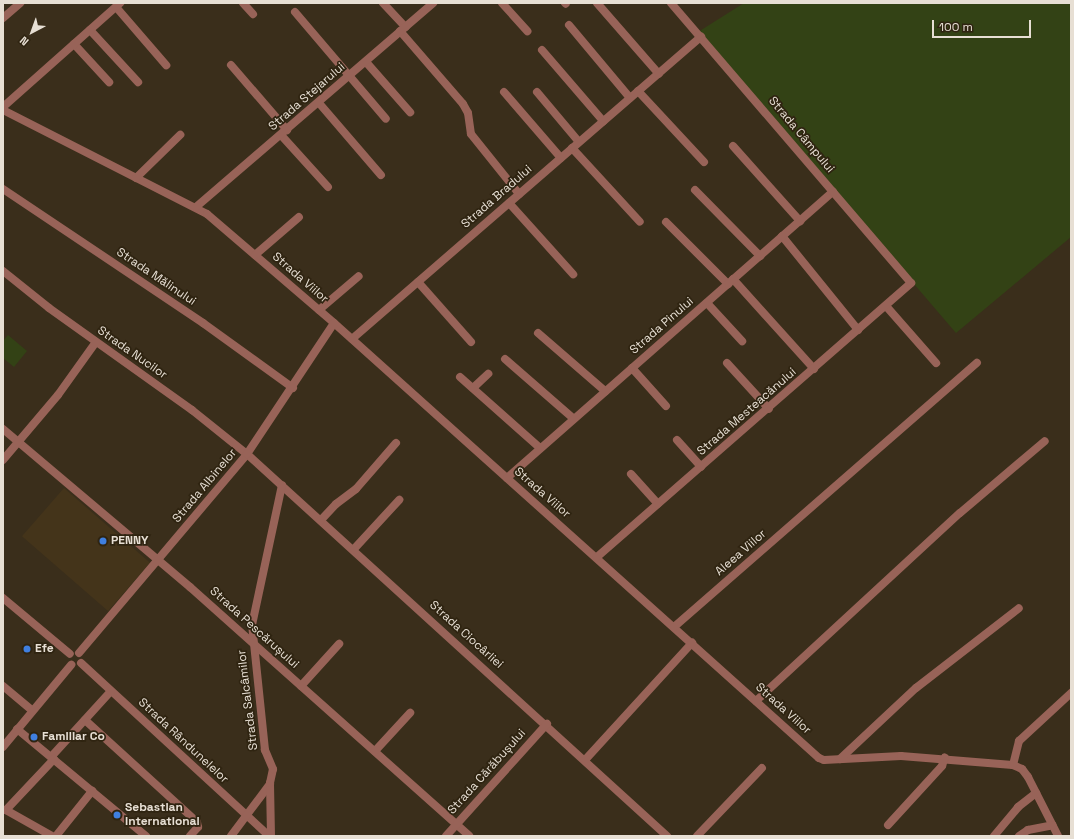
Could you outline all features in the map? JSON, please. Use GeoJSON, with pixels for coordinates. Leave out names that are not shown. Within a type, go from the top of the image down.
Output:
{"type":"FeatureCollection","features":[{"type":"Feature","properties":{"kind":"street"},"geometry":{"type":"LineString","coordinates":[[3,18],[20,3]]}},
{"type":"Feature","properties":{"kind":"street"},"geometry":{"type":"LineString","coordinates":[[243,3],[253,14]]}},
{"type":"Feature","properties":{"kind":"street"},"geometry":{"type":"LineString","coordinates":[[383,3],[402,29],[463,104],[468,112],[471,134],[519,194]]}},
{"type":"Feature","properties":{"kind":"street","name":"Strada Stejarului"},"geometry":{"type":"LineString","coordinates":[[196,207],[319,103],[433,3]]}},
{"type":"Feature","properties":{"kind":"street"},"geometry":{"type":"LineString","coordinates":[[502,3],[526,30]]}},
{"type":"Feature","properties":{"kind":"street"},"geometry":{"type":"LineString","coordinates":[[597,3],[658,74]]}},
{"type":"Feature","properties":{"kind":"street","name":"Strada Câmpului"},"geometry":{"type":"LineString","coordinates":[[671,3],[911,283]]}},
{"type":"Feature","properties":{"kind":"street"},"geometry":{"type":"LineString","coordinates":[[3,107],[118,5],[166,65]]}},
{"type":"Feature","properties":{"kind":"street"},"geometry":{"type":"LineString","coordinates":[[295,12],[386,119]]}},
{"type":"Feature","properties":{"kind":"street"},"geometry":{"type":"LineString","coordinates":[[569,25],[630,98]]}},
{"type":"Feature","properties":{"kind":"street"},"geometry":{"type":"LineString","coordinates":[[90,30],[138,82]]}},
{"type":"Feature","properties":{"kind":"street","name":"Strada Bradului"},"geometry":{"type":"LineString","coordinates":[[352,339],[701,37]]}},
{"type":"Feature","properties":{"kind":"street"},"geometry":{"type":"LineString","coordinates":[[74,44],[109,82]]}},
{"type":"Feature","properties":{"kind":"street"},"geometry":{"type":"LineString","coordinates":[[542,50],[603,121]]}},
{"type":"Feature","properties":{"kind":"street"},"geometry":{"type":"LineString","coordinates":[[366,62],[410,112]]}},
{"type":"Feature","properties":{"kind":"street"},"geometry":{"type":"LineString","coordinates":[[232,65],[328,187]]}},
{"type":"Feature","properties":{"kind":"street"},"geometry":{"type":"LineString","coordinates":[[638,91],[704,162]]}},
{"type":"Feature","properties":{"kind":"street"},"geometry":{"type":"LineString","coordinates":[[504,92],[561,158]]}},
{"type":"Feature","properties":{"kind":"street"},"geometry":{"type":"LineString","coordinates":[[537,92],[579,142]]}},
{"type":"Feature","properties":{"kind":"street"},"geometry":{"type":"LineString","coordinates":[[319,103],[381,175]]}},
{"type":"Feature","properties":{"kind":"street","name":"Strada Viilor"},"geometry":{"type":"LineString","coordinates":[[3,110],[196,207],[256,255],[334,323],[597,557],[819,758],[824,760],[901,756],[945,757],[1013,765]]}},
{"type":"Feature","properties":{"kind":"street"},"geometry":{"type":"LineString","coordinates":[[136,178],[180,135]]}},
{"type":"Feature","properties":{"kind":"street"},"geometry":{"type":"LineString","coordinates":[[733,146],[800,220]]}},
{"type":"Feature","properties":{"kind":"street"},"geometry":{"type":"LineString","coordinates":[[572,148],[640,222]]}},
{"type":"Feature","properties":{"kind":"street","name":"Strada Mălinului"},"geometry":{"type":"LineString","coordinates":[[3,189],[208,327],[293,388]]}},
{"type":"Feature","properties":{"kind":"street"},"geometry":{"type":"LineString","coordinates":[[694,190],[760,256]]}},
{"type":"Feature","properties":{"kind":"street","name":"Strada Pinului"},"geometry":{"type":"LineString","coordinates":[[507,478],[833,192]]}},
{"type":"Feature","properties":{"kind":"street"},"geometry":{"type":"LineString","coordinates":[[509,203],[573,274]]}},
{"type":"Feature","properties":{"kind":"street"},"geometry":{"type":"LineString","coordinates":[[256,255],[299,217]]}},
{"type":"Feature","properties":{"kind":"street"},"geometry":{"type":"LineString","coordinates":[[666,222],[730,282],[814,369]]}},
{"type":"Feature","properties":{"kind":"street"},"geometry":{"type":"LineString","coordinates":[[782,236],[858,330]]}},
{"type":"Feature","properties":{"kind":"street","name":"Strada Nucilor"},"geometry":{"type":"LineString","coordinates":[[3,271],[96,342],[192,410],[247,454]]}},
{"type":"Feature","properties":{"kind":"street"},"geometry":{"type":"LineString","coordinates":[[319,310],[359,276]]}},
{"type":"Feature","properties":{"kind":"street"},"geometry":{"type":"LineString","coordinates":[[418,282],[471,342]]}},
{"type":"Feature","properties":{"kind":"street","name":"Strada Mesteacănului"},"geometry":{"type":"LineString","coordinates":[[597,557],[769,409],[911,283]]}},
{"type":"Feature","properties":{"kind":"street"},"geometry":{"type":"LineString","coordinates":[[707,302],[742,341]]}},
{"type":"Feature","properties":{"kind":"street"},"geometry":{"type":"LineString","coordinates":[[886,306],[936,363]]}},
{"type":"Feature","properties":{"kind":"street","name":"Strada Albinelor"},"geometry":{"type":"LineString","coordinates":[[79,653],[247,454],[293,388],[334,323]]}},
{"type":"Feature","properties":{"kind":"street"},"geometry":{"type":"LineString","coordinates":[[538,333],[605,391]]}},
{"type":"Feature","properties":{"kind":"street"},"geometry":{"type":"LineString","coordinates":[[3,460],[58,395],[96,342]]}},
{"type":"Feature","properties":{"kind":"street"},"geometry":{"type":"LineString","coordinates":[[505,358],[574,419]]}},
{"type":"Feature","properties":{"kind":"street"},"geometry":{"type":"LineString","coordinates":[[727,362],[769,409]]}},
{"type":"Feature","properties":{"kind":"street","name":"Aleea Viilor"},"geometry":{"type":"LineString","coordinates":[[674,627],[977,363]]}},
{"type":"Feature","properties":{"kind":"street"},"geometry":{"type":"LineString","coordinates":[[632,368],[666,406]]}},
{"type":"Feature","properties":{"kind":"street"},"geometry":{"type":"LineString","coordinates":[[473,388],[488,374]]}},
{"type":"Feature","properties":{"kind":"street"},"geometry":{"type":"LineString","coordinates":[[460,377],[540,448]]}},
{"type":"Feature","properties":{"kind":"street","name":"Strada Pescărușului"},"geometry":{"type":"LineString","coordinates":[[3,429],[159,560],[470,836]]}},
{"type":"Feature","properties":{"kind":"street"},"geometry":{"type":"LineString","coordinates":[[677,440],[701,467]]}},
{"type":"Feature","properties":{"kind":"street"},"geometry":{"type":"LineString","coordinates":[[756,701],[960,513],[1045,441]]}},
{"type":"Feature","properties":{"kind":"street"},"geometry":{"type":"LineString","coordinates":[[321,520],[336,504],[356,489],[396,443]]}},
{"type":"Feature","properties":{"kind":"street","name":"Strada Ciocârliei"},"geometry":{"type":"LineString","coordinates":[[247,454],[547,724],[667,836]]}},
{"type":"Feature","properties":{"kind":"street"},"geometry":{"type":"LineString","coordinates":[[631,474],[658,504]]}},
{"type":"Feature","properties":{"kind":"street","name":"Strada Salcâmilor"},"geometry":{"type":"LineString","coordinates":[[270,784],[273,769],[265,750],[253,642],[252,618],[282,485]]}},
{"type":"Feature","properties":{"kind":"street"},"geometry":{"type":"LineString","coordinates":[[354,549],[399,500]]}},
{"type":"Feature","properties":{"kind":"street"},"geometry":{"type":"LineString","coordinates":[[3,598],[70,654],[79,653],[82,657],[81,663],[71,665],[4,744]]}},
{"type":"Feature","properties":{"kind":"street"},"geometry":{"type":"LineString","coordinates":[[840,759],[916,688],[1019,608]]}},
{"type":"Feature","properties":{"kind":"street"},"geometry":{"type":"LineString","coordinates":[[585,760],[692,643]]}},
{"type":"Feature","properties":{"kind":"street"},"geometry":{"type":"LineString","coordinates":[[301,686],[339,644]]}},
{"type":"Feature","properties":{"kind":"street"},"geometry":{"type":"LineString","coordinates":[[70,654],[68,659],[71,665]]}},
{"type":"Feature","properties":{"kind":"street","name":"Strada Rândunelelor"},"geometry":{"type":"LineString","coordinates":[[81,663],[270,836]]}},
{"type":"Feature","properties":{"kind":"street"},"geometry":{"type":"LineString","coordinates":[[3,686],[32,710]]}},
{"type":"Feature","properties":{"kind":"street"},"geometry":{"type":"LineString","coordinates":[[92,791],[55,835],[6,810],[111,691]]}},
{"type":"Feature","properties":{"kind":"street"},"geometry":{"type":"LineString","coordinates":[[1058,836],[1025,773],[1013,765],[1019,741],[1071,693]]}},
{"type":"Feature","properties":{"kind":"street"},"geometry":{"type":"LineString","coordinates":[[376,751],[410,713]]}},
{"type":"Feature","properties":{"kind":"street"},"geometry":{"type":"LineString","coordinates":[[85,720],[198,822],[198,827],[190,836]]}},
{"type":"Feature","properties":{"kind":"street","name":"Strada Cărăbușului"},"geometry":{"type":"LineString","coordinates":[[446,836],[547,724]]}},
{"type":"Feature","properties":{"kind":"street"},"geometry":{"type":"LineString","coordinates":[[17,729],[145,836]]}},
{"type":"Feature","properties":{"kind":"street"},"geometry":{"type":"LineString","coordinates":[[888,825],[942,766],[945,757]]}},
{"type":"Feature","properties":{"kind":"street"},"geometry":{"type":"LineString","coordinates":[[697,836],[762,768]]}},
{"type":"Feature","properties":{"kind":"street"},"geometry":{"type":"LineString","coordinates":[[231,836],[270,784]]}},
{"type":"Feature","properties":{"kind":"street"},"geometry":{"type":"LineString","coordinates":[[270,784],[270,836]]}},
{"type":"Feature","properties":{"kind":"street"},"geometry":{"type":"LineString","coordinates":[[994,836],[1018,807],[1036,793]]}},
{"type":"Feature","properties":{"kind":"street"},"geometry":{"type":"LineString","coordinates":[[1019,836],[1028,830],[1053,825]]}},
{"type":"Feature","properties":{"kind":"shaded area"},"geometry":{"type":"Polygon","coordinates":[[[64,488],[150,563],[108,611],[22,536],[64,488]]]}},
{"type":"Feature","properties":{"kind":"green space"},"geometry":{"type":"Polygon","coordinates":[[[744,3],[1071,3],[1071,237],[956,333],[698,32],[744,3]]]}},
{"type":"Feature","properties":{"kind":"green space"},"geometry":{"type":"Polygon","coordinates":[[[8,335],[27,351],[14,367],[3,358],[3,341],[8,335]]]}},
{"type":"Feature","properties":{"kind":"place","name":"PENNY"},"geometry":{"type":"Point","coordinates":[103,541]}},
{"type":"Feature","properties":{"kind":"place","name":"Efe"},"geometry":{"type":"Point","coordinates":[27,649]}},
{"type":"Feature","properties":{"kind":"place","name":"Familiar Co"},"geometry":{"type":"Point","coordinates":[34,737]}},
{"type":"Feature","properties":{"kind":"place","name":"Sebastian International"},"geometry":{"type":"Point","coordinates":[117,815]}}]}
